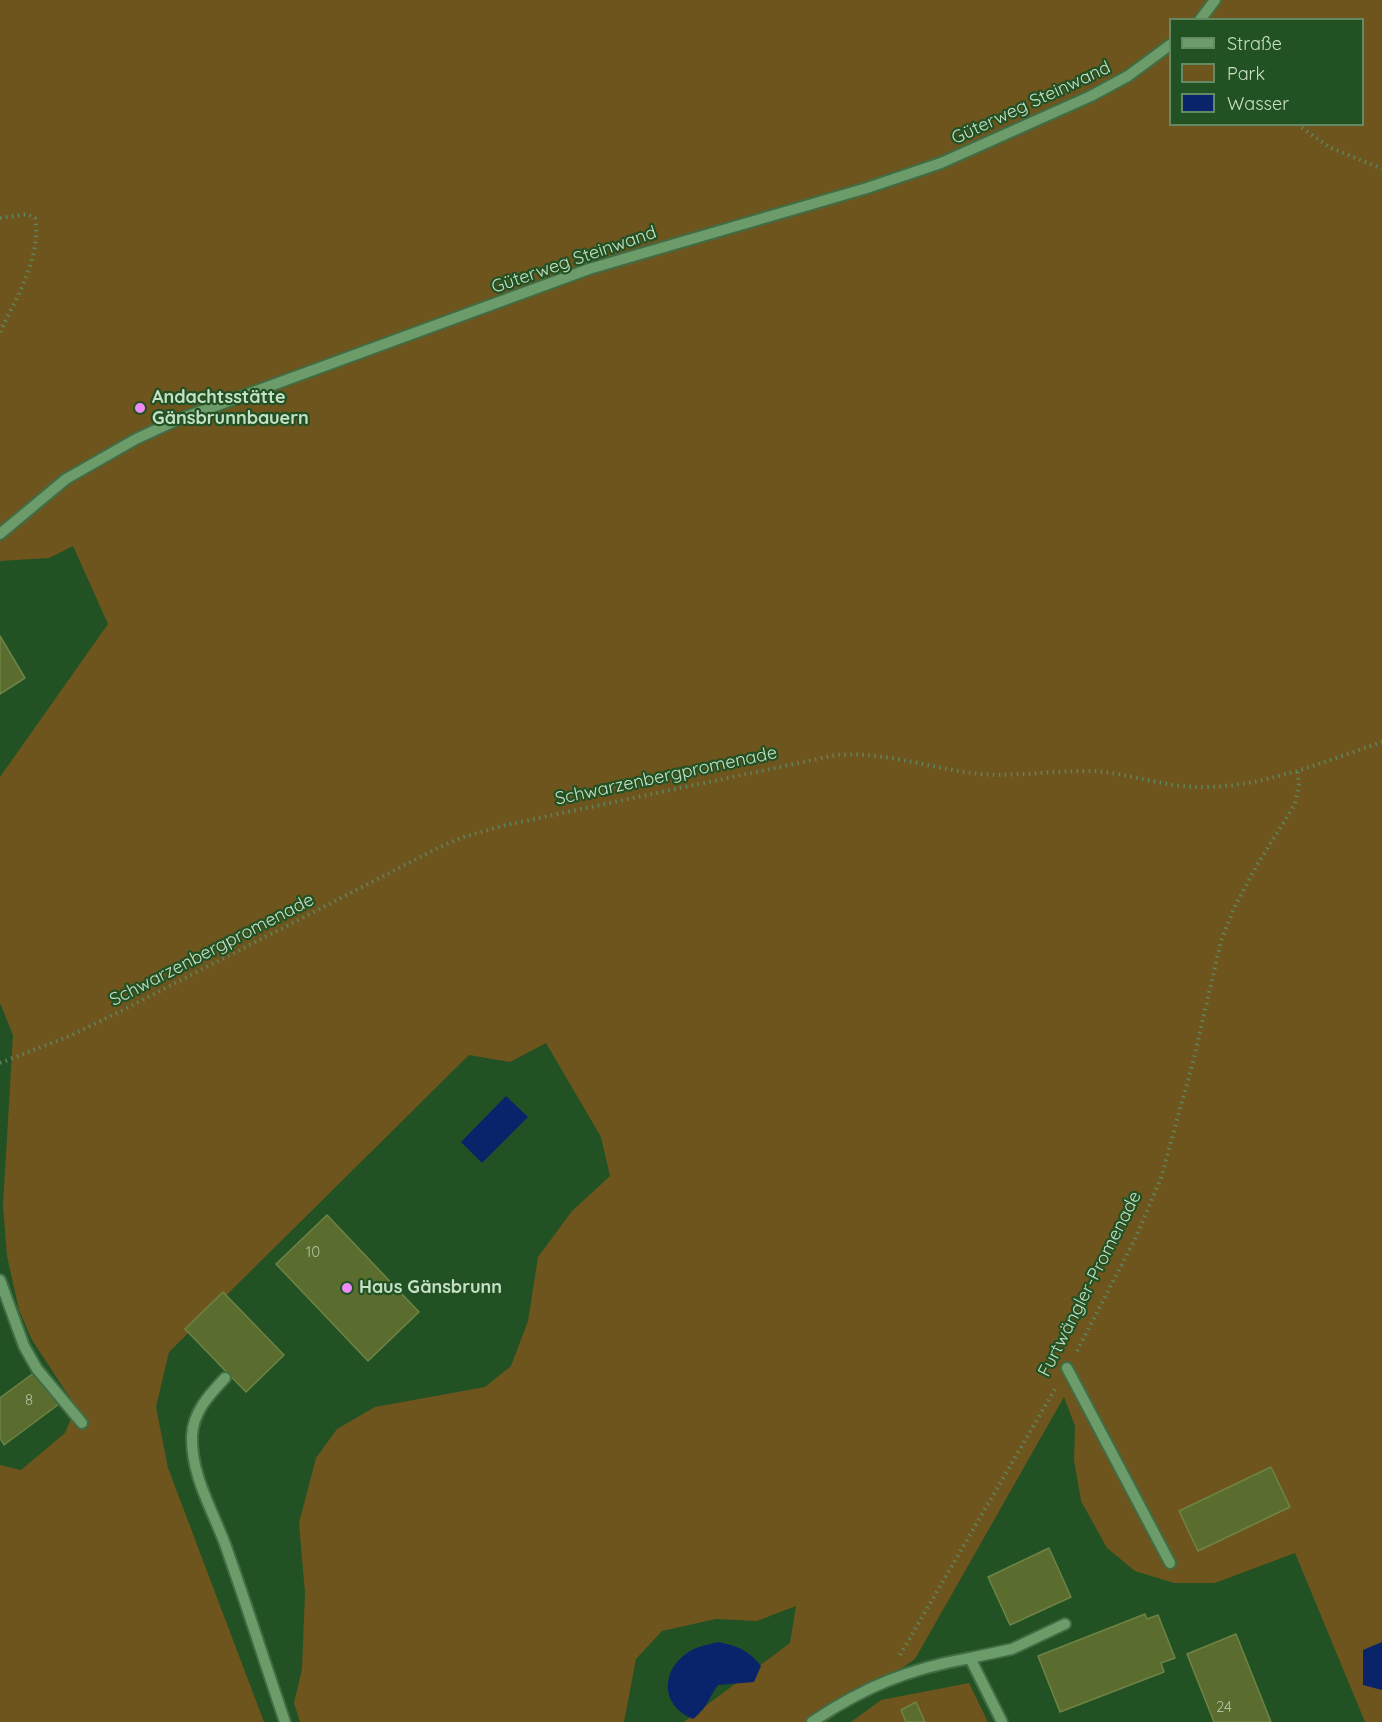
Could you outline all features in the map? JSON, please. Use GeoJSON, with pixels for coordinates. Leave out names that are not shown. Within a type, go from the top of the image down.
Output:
{"type":"FeatureCollection","features":[{"type":"Feature","properties":{"kind":"street"},"geometry":{"type":"LineString","coordinates":[[1202,18],[1215,0]]}},
{"type":"Feature","properties":{"kind":"street","name":"Güterweg Steinwand"},"geometry":{"type":"LineString","coordinates":[[0,534],[66,479],[136,439],[177,420],[589,269],[867,188],[941,163],[1091,96],[1128,76],[1169,46]]}},
{"type":"Feature","properties":{"kind":"street"},"geometry":{"type":"LineString","coordinates":[[0,1280],[24,1346],[37,1369],[82,1423]]}},
{"type":"Feature","properties":{"kind":"street"},"geometry":{"type":"LineString","coordinates":[[1067,1368],[1170,1563]]}},
{"type":"Feature","properties":{"kind":"street"},"geometry":{"type":"LineString","coordinates":[[225,1378],[201,1405],[194,1420],[193,1454],[201,1484],[225,1546],[285,1722]]}},
{"type":"Feature","properties":{"kind":"street"},"geometry":{"type":"LineString","coordinates":[[812,1722],[853,1695],[877,1683],[939,1663],[1012,1649],[1065,1624]]}},
{"type":"Feature","properties":{"kind":"street"},"geometry":{"type":"LineString","coordinates":[[970,1658],[1002,1722]]}},
{"type":"Feature","properties":{"kind":"path"},"geometry":{"type":"LineString","coordinates":[[1300,126],[1329,147],[1382,169]]}},
{"type":"Feature","properties":{"kind":"path"},"geometry":{"type":"LineString","coordinates":[[0,218],[27,214],[35,218],[37,227],[36,249],[0,332]]}},
{"type":"Feature","properties":{"kind":"path","name":"Schwarzenbergpromenade"},"geometry":{"type":"LineString","coordinates":[[0,1063],[62,1040],[440,847],[463,837],[506,825],[766,768],[849,754],[979,774],[1097,771],[1183,786],[1231,784],[1297,770],[1382,742]]}},
{"type":"Feature","properties":{"kind":"path","name":"Furtwängler-Promenade"},"geometry":{"type":"LineString","coordinates":[[877,1683],[914,1635],[1067,1368],[1136,1238],[1161,1178],[1193,1062],[1221,941],[1234,908],[1257,865],[1295,804],[1299,784],[1297,770]]}},
{"type":"Feature","properties":{"kind":"green space"},"geometry":{"type":"Polygon","coordinates":[[[0,0],[1382,0],[1382,1722],[1365,1722],[1295,1553],[1215,1583],[1174,1583],[1135,1571],[1107,1548],[1081,1501],[1074,1460],[1075,1426],[1064,1397],[915,1659],[826,1722],[684,1722],[790,1643],[796,1606],[757,1621],[716,1619],[662,1631],[636,1659],[624,1722],[300,1722],[294,1703],[302,1669],[305,1593],[299,1523],[316,1458],[337,1429],[375,1407],[485,1387],[511,1366],[528,1321],[538,1257],[572,1211],[610,1176],[601,1137],[546,1043],[510,1062],[469,1055],[169,1352],[156,1407],[168,1468],[264,1722],[0,1722],[0,1465],[21,1470],[65,1433],[76,1407],[32,1340],[19,1310],[7,1256],[3,1206],[13,1035],[0,1003],[0,777],[108,624],[73,546],[49,558],[0,561],[0,0]]]}},
{"type":"Feature","properties":{"kind":"green space"},"geometry":{"type":"Polygon","coordinates":[[[969,1683],[988,1722],[851,1722],[881,1700],[969,1683]]]}},
{"type":"Feature","properties":{"kind":"water"},"geometry":{"type":"Polygon","coordinates":[[[506,1096],[528,1117],[482,1163],[461,1142],[506,1096]]]}},
{"type":"Feature","properties":{"kind":"water"},"geometry":{"type":"Polygon","coordinates":[[[718,1642],[742,1650],[752,1656],[761,1666],[754,1682],[718,1685],[705,1706],[693,1719],[675,1706],[668,1688],[669,1679],[678,1661],[687,1653],[698,1647],[718,1642]]]}},
{"type":"Feature","properties":{"kind":"water"},"geometry":{"type":"Polygon","coordinates":[[[1382,1642],[1382,1690],[1363,1685],[1363,1650],[1382,1642]]]}},
{"type":"Feature","properties":{"kind":"building"},"geometry":{"type":"Polygon","coordinates":[[[0,636],[25,678],[0,694],[0,636]]]}},
{"type":"Feature","properties":{"kind":"building","name":"Haus Gänsbrunn"},"geometry":{"type":"Polygon","coordinates":[[[327,1215],[419,1312],[368,1361],[276,1264],[327,1215]]]}},
{"type":"Feature","properties":{"kind":"building"},"geometry":{"type":"Polygon","coordinates":[[[223,1292],[284,1355],[246,1392],[185,1329],[223,1292]]]}},
{"type":"Feature","properties":{"kind":"building"},"geometry":{"type":"Polygon","coordinates":[[[35,1372],[59,1404],[4,1445],[0,1438],[0,1398],[35,1372]]]}},
{"type":"Feature","properties":{"kind":"building"},"geometry":{"type":"Polygon","coordinates":[[[1271,1467],[1290,1507],[1198,1551],[1179,1511],[1271,1467]]]}},
{"type":"Feature","properties":{"kind":"building"},"geometry":{"type":"Polygon","coordinates":[[[1049,1548],[1071,1597],[1010,1625],[988,1577],[1049,1548]]]}},
{"type":"Feature","properties":{"kind":"building"},"geometry":{"type":"Polygon","coordinates":[[[1145,1614],[1147,1619],[1158,1615],[1175,1658],[1161,1663],[1164,1672],[1060,1712],[1038,1656],[1145,1614]]]}},
{"type":"Feature","properties":{"kind":"building"},"geometry":{"type":"Polygon","coordinates":[[[1236,1634],[1271,1722],[1214,1722],[1187,1654],[1236,1634]]]}},
{"type":"Feature","properties":{"kind":"building"},"geometry":{"type":"Polygon","coordinates":[[[916,1702],[925,1722],[906,1722],[901,1710],[916,1702]]]}},
{"type":"Feature","properties":{"kind":"place","name":"Andachtsstätte Gänsbrunnbauern"},"geometry":{"type":"Point","coordinates":[140,408]}},
{"type":"Feature","properties":{"kind":"place","name":"Haus Gänsbrunn"},"geometry":{"type":"Point","coordinates":[347,1288]}}]}
